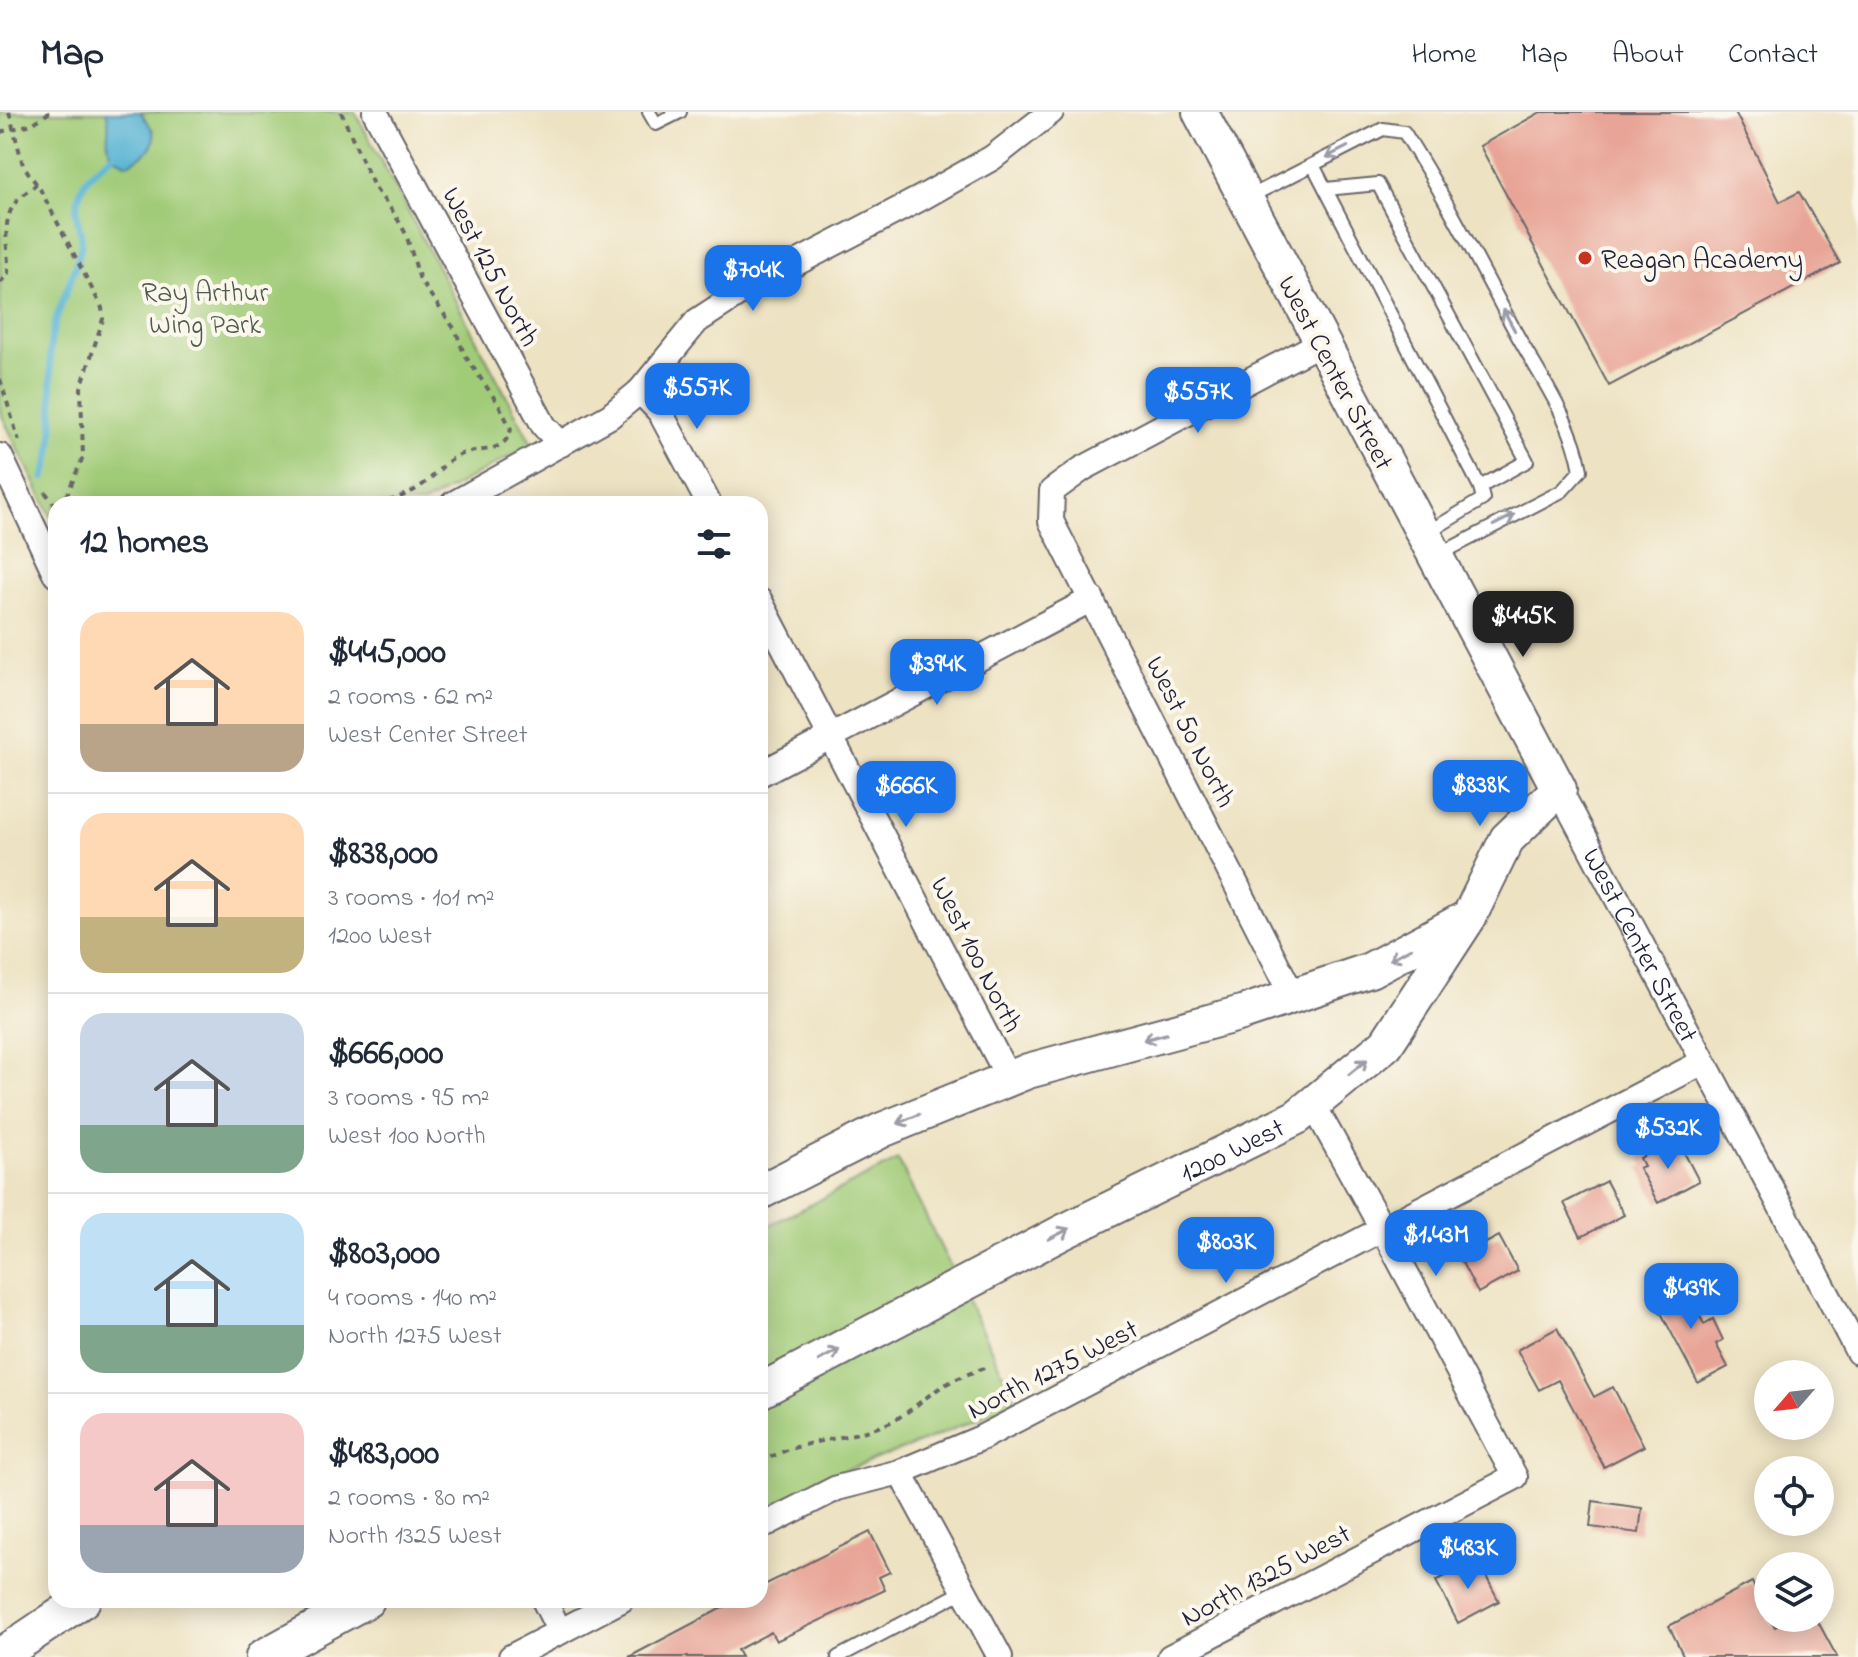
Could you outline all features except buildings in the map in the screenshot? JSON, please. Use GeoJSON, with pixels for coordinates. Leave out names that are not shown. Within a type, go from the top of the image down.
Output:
{"type":"FeatureCollection","features":[{"type":"Feature","properties":{"kind":"street","name":"West 125 North"},"geometry":{"type":"LineString","coordinates":[[375,112],[544,426],[561,444]]}},
{"type":"Feature","properties":{"kind":"street"},"geometry":{"type":"LineString","coordinates":[[467,496],[610,416],[640,391],[697,321],[743,291],[992,158],[1051,112]]}},
{"type":"Feature","properties":{"kind":"street","name":"West Center Street"},"geometry":{"type":"LineString","coordinates":[[1200,112],[1858,1352]]}},
{"type":"Feature","properties":{"kind":"street","name":"West 50 North"},"geometry":{"type":"LineString","coordinates":[[1293,996],[1051,521],[1052,491],[1082,469],[1322,342]]}},
{"type":"Feature","properties":{"kind":"street"},"geometry":{"type":"LineString","coordinates":[[640,391],[660,412],[705,496]]}},
{"type":"Feature","properties":{"kind":"street"},"geometry":{"type":"LineString","coordinates":[[0,456],[48,558]]}},
{"type":"Feature","properties":{"kind":"street"},"geometry":{"type":"LineString","coordinates":[[768,770],[1092,599]]}},
{"type":"Feature","properties":{"kind":"street","name":"West 100 North"},"geometry":{"type":"LineString","coordinates":[[768,616],[1009,1079]]}},
{"type":"Feature","properties":{"kind":"street","name":"1200 West"},"geometry":{"type":"LineString","coordinates":[[768,1387],[1061,1233],[1297,1117],[1386,1044],[1469,917],[1507,839],[1559,789]]}},
{"type":"Feature","properties":{"kind":"street"},"geometry":{"type":"LineString","coordinates":[[768,1188],[882,1130],[1028,1071],[1242,1013],[1370,970],[1469,917]]}},
{"type":"Feature","properties":{"kind":"street","name":"North 1275 West"},"geometry":{"type":"LineString","coordinates":[[768,1523],[837,1488],[900,1472],[981,1438],[1703,1062]]}},
{"type":"Feature","properties":{"kind":"street"},"geometry":{"type":"LineString","coordinates":[[1313,1104],[1383,1230]]}},
{"type":"Feature","properties":{"kind":"street","name":"North 1325 West"},"geometry":{"type":"LineString","coordinates":[[1170,1657],[1515,1477],[1383,1230]]}},
{"type":"Feature","properties":{"kind":"street"},"geometry":{"type":"LineString","coordinates":[[900,1472],[1000,1657]]}},
{"type":"Feature","properties":{"kind":"street"},"geometry":{"type":"LineString","coordinates":[[0,1656],[71,1608]]}},
{"type":"Feature","properties":{"kind":"street"},"geometry":{"type":"LineString","coordinates":[[263,1657],[352,1608]]}},
{"type":"Feature","properties":{"kind":"street"},"geometry":{"type":"LineString","coordinates":[[548,1608],[560,1632]]}},
{"type":"Feature","properties":{"kind":"street"},"geometry":{"type":"LineString","coordinates":[[511,1657],[606,1608]]}},
{"type":"Feature","properties":{"kind":"lane"},"geometry":{"type":"LineString","coordinates":[[649,112],[656,124],[680,112]]}},
{"type":"Feature","properties":{"kind":"lane"},"geometry":{"type":"LineString","coordinates":[[1246,199],[1383,129],[1404,132],[1427,168],[1577,446],[1581,470],[1562,491],[1429,545]]}},
{"type":"Feature","properties":{"kind":"lane"},"geometry":{"type":"LineString","coordinates":[[1313,165],[1480,487],[1483,499],[1429,545]]}},
{"type":"Feature","properties":{"kind":"lane"},"geometry":{"type":"LineString","coordinates":[[1326,189],[1378,184],[1527,461],[1480,487]]}},
{"type":"Feature","properties":{"kind":"lane"},"geometry":{"type":"LineString","coordinates":[[838,1657],[964,1591]]}},
{"type":"Feature","properties":{"kind":"path"},"geometry":{"type":"LineString","coordinates":[[9,112],[23,165],[37,184],[102,308],[103,319],[81,388],[83,457],[66,496]]}},
{"type":"Feature","properties":{"kind":"path"},"geometry":{"type":"LineString","coordinates":[[0,132],[32,124],[50,112]]}},
{"type":"Feature","properties":{"kind":"path"},"geometry":{"type":"LineString","coordinates":[[341,112],[374,187],[406,234],[420,280],[456,331],[464,354],[499,405],[511,429],[509,437],[501,445],[491,450],[465,453],[444,463],[426,483],[401,496]]}},
{"type":"Feature","properties":{"kind":"path"},"geometry":{"type":"LineString","coordinates":[[0,283],[8,273],[6,228],[10,213],[16,201],[37,184]]}},
{"type":"Feature","properties":{"kind":"path"},"geometry":{"type":"LineString","coordinates":[[768,1458],[806,1443],[884,1425],[904,1415],[947,1384],[984,1368]]}},
{"type":"Feature","properties":{"kind":"green space","name":"Ray Arthur Wing Park"},"geometry":{"type":"Polygon","coordinates":[[[0,112],[355,112],[532,444],[438,496],[48,496],[48,510],[0,412],[0,112]]]}},
{"type":"Feature","properties":{"kind":"green space"},"geometry":{"type":"Polygon","coordinates":[[[898,1160],[1017,1402],[925,1441],[829,1476],[768,1508],[768,1226],[898,1160]]]}},
{"type":"Feature","properties":{"kind":"water"},"geometry":{"type":"Polygon","coordinates":[[[106,112],[141,112],[154,135],[148,151],[128,164],[112,156],[106,112]]]}},
{"type":"Feature","properties":{"kind":"waterway"},"geometry":{"type":"LineString","coordinates":[[44,478],[53,433],[51,343],[53,328],[81,246],[78,201],[88,178],[112,156]]}},
{"type":"Feature","properties":{"kind":"place","name":"Reagan Academy"},"geometry":{"type":"Point","coordinates":[1585,258]}}]}
